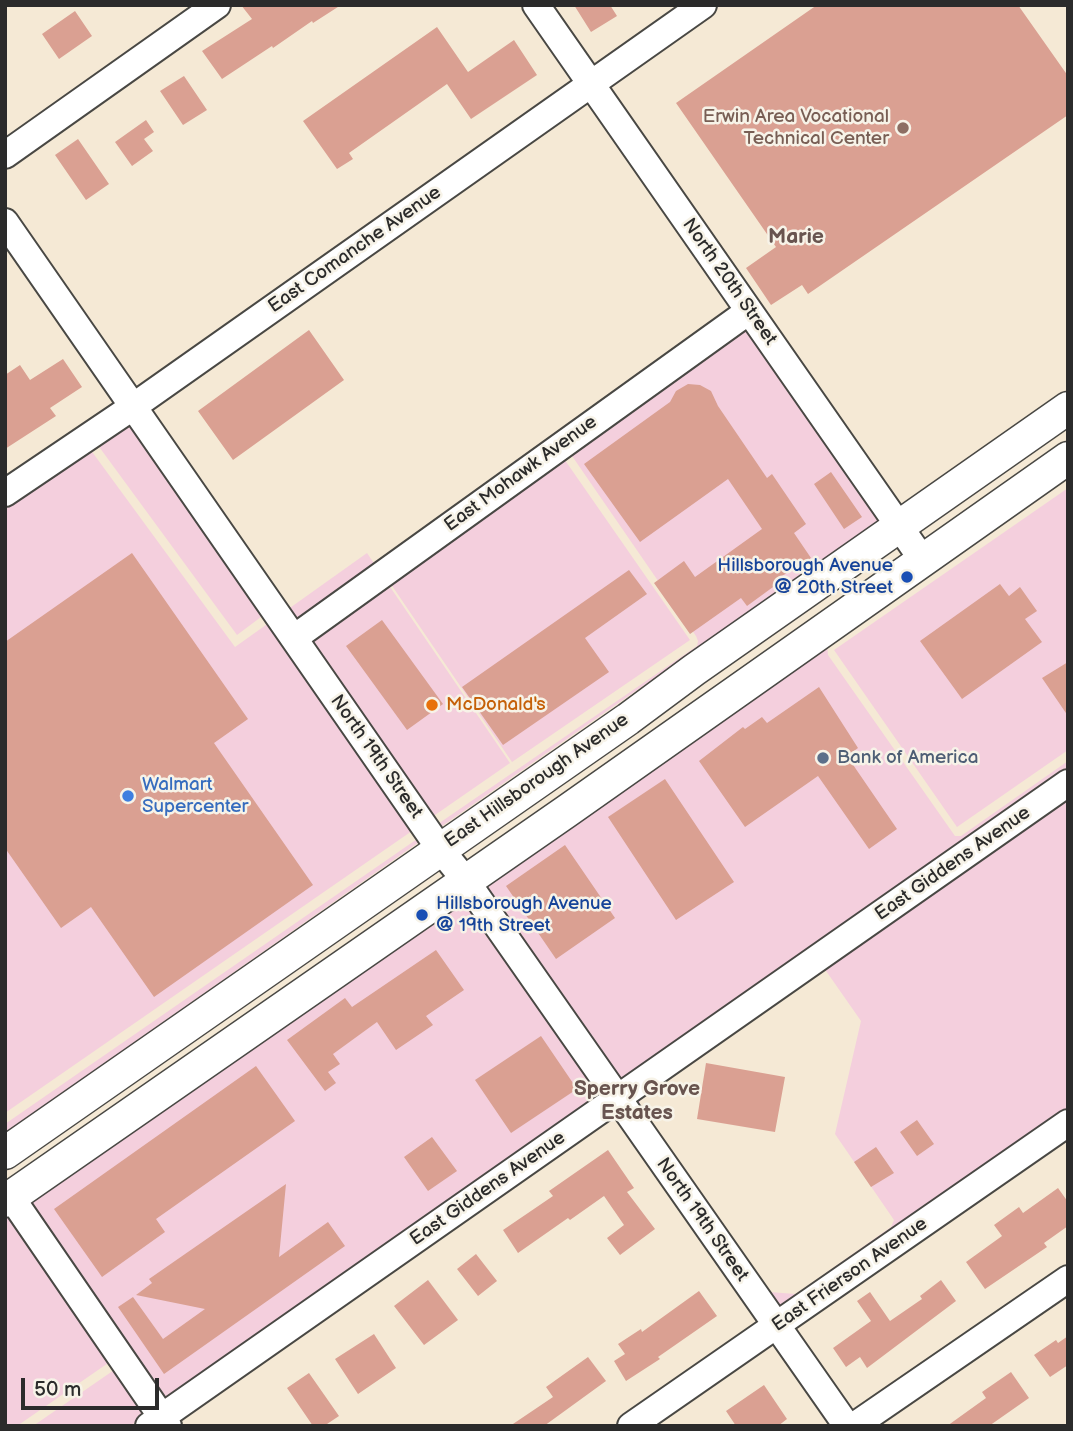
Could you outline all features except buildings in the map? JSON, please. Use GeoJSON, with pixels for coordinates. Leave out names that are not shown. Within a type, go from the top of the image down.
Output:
{"type":"FeatureCollection","features":[{"type":"Feature","properties":{"kind":"main road","name":"East Hillsborough Avenue"},"geometry":{"type":"LineString","coordinates":[[5,1153],[628,719],[1068,408]]}},
{"type":"Feature","properties":{"kind":"main road"},"geometry":{"type":"LineString","coordinates":[[8,1199],[1068,458]]}},
{"type":"Feature","properties":{"kind":"street"},"geometry":{"type":"LineString","coordinates":[[5,155],[217,5]]}},
{"type":"Feature","properties":{"kind":"street","name":"North 20th Street"},"geometry":{"type":"LineString","coordinates":[[536,5],[897,527],[922,559]]}},
{"type":"Feature","properties":{"kind":"street","name":"East Comanche Avenue"},"geometry":{"type":"LineString","coordinates":[[5,493],[703,5]]}},
{"type":"Feature","properties":{"kind":"street","name":"North 19th Street"},"geometry":{"type":"LineString","coordinates":[[5,222],[440,849],[466,881],[847,1426]]}},
{"type":"Feature","properties":{"kind":"street","name":"East Mohawk Avenue"},"geometry":{"type":"LineString","coordinates":[[293,638],[749,311]]}},
{"type":"Feature","properties":{"kind":"street","name":"East Giddens Avenue"},"geometry":{"type":"LineString","coordinates":[[160,1423],[1068,783]]}},
{"type":"Feature","properties":{"kind":"street","name":"East Frierson Avenue"},"geometry":{"type":"LineString","coordinates":[[631,1426],[1068,1123]]}},
{"type":"Feature","properties":{"kind":"street"},"geometry":{"type":"LineString","coordinates":[[8,1199],[160,1423]]}},
{"type":"Feature","properties":{"kind":"street"},"geometry":{"type":"LineString","coordinates":[[855,1426],[1068,1279]]}},
{"type":"Feature","properties":{"kind":"shaded area"},"geometry":{"type":"Polygon","coordinates":[[[747,325],[881,520],[438,829],[435,826],[697,646],[696,636],[570,453],[747,325]]]}},
{"type":"Feature","properties":{"kind":"shaded area"},"geometry":{"type":"Polygon","coordinates":[[[132,420],[265,614],[237,635],[97,444],[132,420]]]}},
{"type":"Feature","properties":{"kind":"shaded area"},"geometry":{"type":"Polygon","coordinates":[[[90,449],[235,647],[367,553],[510,763],[5,1113],[5,509],[90,449]]]}},
{"type":"Feature","properties":{"kind":"shaded area"},"geometry":{"type":"Polygon","coordinates":[[[560,453],[690,640],[512,762],[386,577],[560,453]]]}},
{"type":"Feature","properties":{"kind":"shaded area"},"geometry":{"type":"Polygon","coordinates":[[[1068,488],[1068,750],[957,827],[834,650],[1068,488]]]}},
{"type":"Feature","properties":{"kind":"shaded area"},"geometry":{"type":"Polygon","coordinates":[[[827,644],[828,655],[955,836],[961,836],[1068,761],[1068,770],[619,1085],[481,885],[827,644]]]}},
{"type":"Feature","properties":{"kind":"shaded area"},"geometry":{"type":"Polygon","coordinates":[[[1068,796],[1068,1110],[777,1312],[634,1103],[641,1096],[639,1107],[769,1292],[796,1294],[891,1227],[894,1220],[835,1134],[861,1021],[824,968],[1068,796]]]}},
{"type":"Feature","properties":{"kind":"shaded area"},"geometry":{"type":"Polygon","coordinates":[[[420,837],[422,840],[5,1133],[5,1124],[420,837]]]}},
{"type":"Feature","properties":{"kind":"shaded area"},"geometry":{"type":"Polygon","coordinates":[[[465,896],[604,1096],[163,1402],[28,1205],[465,896]]]}},
{"type":"Feature","properties":{"kind":"shaded area"},"geometry":{"type":"Polygon","coordinates":[[[13,1210],[114,1359],[17,1426],[5,1426],[5,1215],[13,1210]]]}},
{"type":"Feature","properties":{"kind":"shaded area"},"geometry":{"type":"Polygon","coordinates":[[[117,1368],[148,1413],[130,1426],[33,1426],[117,1368]]]}},
{"type":"Feature","properties":{"kind":"place","name":"Erwin Area Vocational Technical Center"},"geometry":{"type":"Point","coordinates":[903,128]}},
{"type":"Feature","properties":{"kind":"place","name":"Hillsborough Avenue @ 20th Street"},"geometry":{"type":"Point","coordinates":[907,577]}},
{"type":"Feature","properties":{"kind":"place","name":"McDonald's"},"geometry":{"type":"Point","coordinates":[432,705]}},
{"type":"Feature","properties":{"kind":"place","name":"Bank of America"},"geometry":{"type":"Point","coordinates":[823,758]}},
{"type":"Feature","properties":{"kind":"place","name":"Walmart Supercenter"},"geometry":{"type":"Point","coordinates":[128,796]}},
{"type":"Feature","properties":{"kind":"place","name":"Hillsborough Avenue @ 19th Street"},"geometry":{"type":"Point","coordinates":[422,915]}},
{"type":"Feature","properties":{"kind":"district","name":"Marie"},"geometry":{"type":"Point","coordinates":[796,238]}},
{"type":"Feature","properties":{"kind":"district","name":"Sperry Grove Estates"},"geometry":{"type":"Point","coordinates":[637,1102]}}]}
